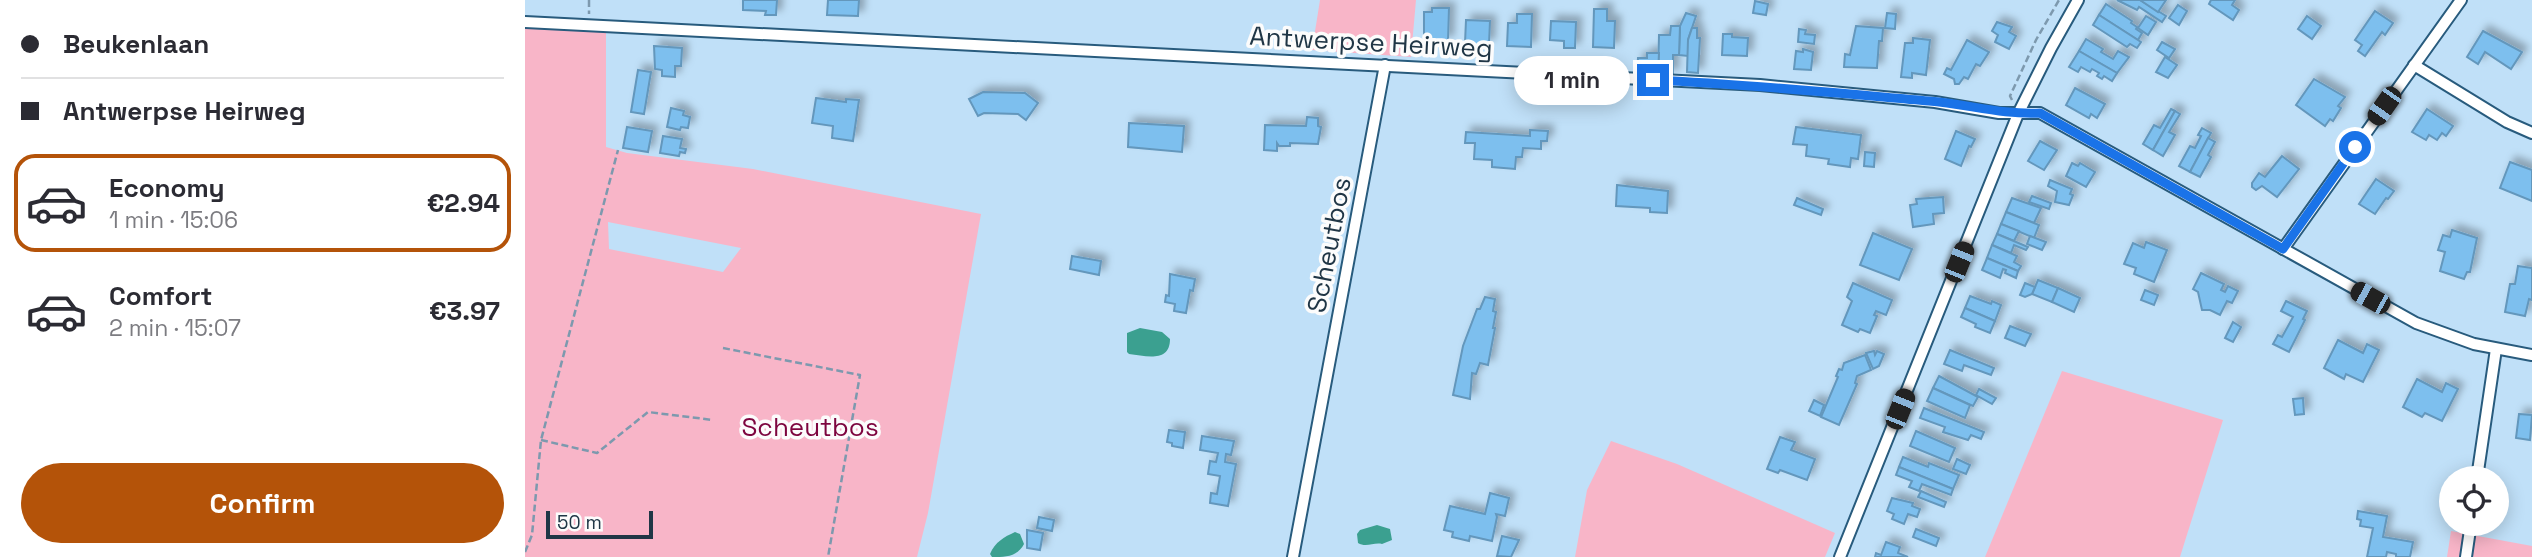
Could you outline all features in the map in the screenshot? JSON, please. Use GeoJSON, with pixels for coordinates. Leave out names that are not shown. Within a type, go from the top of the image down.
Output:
{"type":"FeatureCollection","features":[{"type":"Feature","properties":{"kind":"street"},"geometry":{"type":"LineString","coordinates":[[1840,557],[2018,114],[2078,0]]}},
{"type":"Feature","properties":{"kind":"street"},"geometry":{"type":"LineString","coordinates":[[2283,249],[2461,0]]}},
{"type":"Feature","properties":{"kind":"street","name":"Antwerpse Heirweg"},"geometry":{"type":"LineString","coordinates":[[525,22],[1760,85],[1935,102],[2018,114],[2040,113],[2416,323],[2450,337],[2532,355]]}},
{"type":"Feature","properties":{"kind":"street","name":"Scheutbos"},"geometry":{"type":"LineString","coordinates":[[1293,557],[1385,65]]}},
{"type":"Feature","properties":{"kind":"street"},"geometry":{"type":"LineString","coordinates":[[2414,65],[2507,122],[2532,134]]}},
{"type":"Feature","properties":{"kind":"street"},"geometry":{"type":"LineString","coordinates":[[2479,466],[2495,349]]}},
{"type":"Feature","properties":{"kind":"street"},"geometry":{"type":"LineString","coordinates":[[2466,557],[2469,536]]}},
{"type":"Feature","properties":{"kind":"path"},"geometry":{"type":"LineString","coordinates":[[2018,114],[2010,96],[2036,40],[2059,0]]}},
{"type":"Feature","properties":{"kind":"path"},"geometry":{"type":"LineString","coordinates":[[525,552],[532,535],[541,440],[618,150]]}},
{"type":"Feature","properties":{"kind":"path"},"geometry":{"type":"LineString","coordinates":[[723,348],[860,375],[828,557]]}},
{"type":"Feature","properties":{"kind":"path"},"geometry":{"type":"LineString","coordinates":[[541,440],[597,453],[648,412],[713,420]]}},
{"type":"Feature","properties":{"kind":"path"},"geometry":{"type":"LineString","coordinates":[[525,534],[532,535]]}},
{"type":"Feature","properties":{"kind":"green space"},"geometry":{"type":"Polygon","coordinates":[[[1320,0],[1416,0],[1411,57],[1312,50],[1320,0]]]}},
{"type":"Feature","properties":{"kind":"green space","name":"Scheutbos"},"geometry":{"type":"Polygon","coordinates":[[[525,25],[606,29],[606,147],[627,153],[753,169],[981,214],[928,513],[917,557],[525,557],[525,25]],[[608,222],[609,249],[723,272],[741,248],[608,222]]]}},
{"type":"Feature","properties":{"kind":"green space"},"geometry":{"type":"Polygon","coordinates":[[[2062,371],[2223,420],[2180,557],[1985,557],[2062,371]]]}},
{"type":"Feature","properties":{"kind":"green space"},"geometry":{"type":"Polygon","coordinates":[[[1611,441],[1677,464],[1835,533],[1825,557],[1575,557],[1587,490],[1611,441]]]}},
{"type":"Feature","properties":{"kind":"green space"},"geometry":{"type":"Polygon","coordinates":[[[2450,536],[2478,536],[2532,546],[2532,557],[2447,557],[2450,536]]]}},
{"type":"Feature","properties":{"kind":"shaded area"},"geometry":{"type":"Polygon","coordinates":[[[1140,328],[1162,332],[1170,339],[1166,352],[1156,356],[1129,354],[1127,333],[1140,328]]]}},
{"type":"Feature","properties":{"kind":"shaded area"},"geometry":{"type":"Polygon","coordinates":[[[1377,525],[1390,529],[1392,540],[1382,544],[1358,543],[1357,534],[1360,530],[1377,525]]]}},
{"type":"Feature","properties":{"kind":"shaded area"},"geometry":{"type":"Polygon","coordinates":[[[1015,532],[1020,534],[1024,544],[1018,552],[992,557],[990,554],[997,543],[1015,532]]]}},
{"type":"Feature","properties":{"kind":"building"},"geometry":{"type":"Polygon","coordinates":[[[743,0],[777,0],[776,15],[765,15],[766,11],[743,10],[743,0]]]}},
{"type":"Feature","properties":{"kind":"building"},"geometry":{"type":"Polygon","coordinates":[[[828,0],[859,0],[858,16],[827,15],[828,0]]]}},
{"type":"Feature","properties":{"kind":"building"},"geometry":{"type":"Polygon","coordinates":[[[2117,0],[2140,0],[2166,16],[2162,22],[2139,7],[2137,10],[2117,0]]]}},
{"type":"Feature","properties":{"kind":"building"},"geometry":{"type":"Polygon","coordinates":[[[2140,0],[2166,0],[2158,12],[2140,0]]]}},
{"type":"Feature","properties":{"kind":"building"},"geometry":{"type":"Polygon","coordinates":[[[2211,0],[2235,0],[2232,5],[2239,10],[2233,20],[2209,4],[2211,0]]]}},
{"type":"Feature","properties":{"kind":"building"},"geometry":{"type":"Polygon","coordinates":[[[1755,1],[1768,4],[1766,15],[1753,13],[1755,1]]]}},
{"type":"Feature","properties":{"kind":"building"},"geometry":{"type":"Polygon","coordinates":[[[2106,4],[2132,21],[2142,33],[2138,40],[2099,15],[2106,4]]]}},
{"type":"Feature","properties":{"kind":"building"},"geometry":{"type":"Polygon","coordinates":[[[2178,5],[2187,11],[2179,25],[2169,18],[2178,5]]]}},
{"type":"Feature","properties":{"kind":"building"},"geometry":{"type":"Polygon","coordinates":[[[1432,8],[1449,8],[1448,41],[1429,40],[1429,34],[1424,34],[1424,12],[1432,12],[1432,8]]]}},
{"type":"Feature","properties":{"kind":"building"},"geometry":{"type":"Polygon","coordinates":[[[1594,9],[1607,9],[1607,21],[1615,21],[1614,48],[1593,47],[1594,9]]]}},
{"type":"Feature","properties":{"kind":"building"},"geometry":{"type":"Polygon","coordinates":[[[2375,11],[2393,23],[2385,35],[2382,32],[2365,56],[2358,51],[2362,45],[2355,40],[2375,11]]]}},
{"type":"Feature","properties":{"kind":"building"},"geometry":{"type":"Polygon","coordinates":[[[1686,13],[1696,16],[1688,40],[1688,56],[1679,55],[1680,26],[1686,13]]]}},
{"type":"Feature","properties":{"kind":"building"},"geometry":{"type":"Polygon","coordinates":[[[1887,13],[1896,14],[1895,29],[1885,28],[1887,13]]]}},
{"type":"Feature","properties":{"kind":"building"},"geometry":{"type":"Polygon","coordinates":[[[1517,14],[1532,14],[1531,47],[1507,46],[1508,23],[1517,23],[1517,14]]]}},
{"type":"Feature","properties":{"kind":"building"},"geometry":{"type":"Polygon","coordinates":[[[2099,15],[2141,42],[2137,48],[2130,44],[2127,47],[2093,25],[2099,15]]]}},
{"type":"Feature","properties":{"kind":"building"},"geometry":{"type":"Polygon","coordinates":[[[2146,16],[2156,22],[2148,35],[2138,28],[2146,16]]]}},
{"type":"Feature","properties":{"kind":"building"},"geometry":{"type":"Polygon","coordinates":[[[2307,16],[2321,26],[2312,39],[2298,29],[2307,16]]]}},
{"type":"Feature","properties":{"kind":"building"},"geometry":{"type":"Polygon","coordinates":[[[1466,20],[1490,21],[1489,44],[1478,46],[1465,43],[1466,20]]]}},
{"type":"Feature","properties":{"kind":"building"},"geometry":{"type":"Polygon","coordinates":[[[1551,21],[1576,22],[1575,48],[1564,48],[1564,41],[1550,40],[1551,21]]]}},
{"type":"Feature","properties":{"kind":"building"},"geometry":{"type":"Polygon","coordinates":[[[1997,22],[2012,27],[2009,32],[2016,36],[2009,49],[1995,42],[1998,35],[1992,31],[1997,22]]]}},
{"type":"Feature","properties":{"kind":"building"},"geometry":{"type":"Polygon","coordinates":[[[1671,26],[1680,26],[1679,55],[1673,55],[1673,74],[1658,74],[1659,35],[1670,35],[1671,26]]]}},
{"type":"Feature","properties":{"kind":"building"},"geometry":{"type":"Polygon","coordinates":[[[1856,26],[1883,28],[1877,68],[1844,67],[1845,54],[1850,55],[1856,26]]]}},
{"type":"Feature","properties":{"kind":"building"},"geometry":{"type":"Polygon","coordinates":[[[1692,28],[1697,28],[1697,38],[1700,38],[1698,73],[1687,72],[1688,40],[1692,28]]]}},
{"type":"Feature","properties":{"kind":"building"},"geometry":{"type":"Polygon","coordinates":[[[1799,29],[1806,30],[1805,34],[1815,35],[1814,44],[1798,42],[1799,29]]]}},
{"type":"Feature","properties":{"kind":"building"},"geometry":{"type":"Polygon","coordinates":[[[2483,31],[2522,52],[2511,69],[2485,52],[2478,64],[2467,57],[2483,31]]]}},
{"type":"Feature","properties":{"kind":"building"},"geometry":{"type":"Polygon","coordinates":[[[1723,34],[1748,38],[1747,56],[1722,55],[1723,34]]]}},
{"type":"Feature","properties":{"kind":"building"},"geometry":{"type":"Polygon","coordinates":[[[1913,38],[1930,40],[1926,75],[1912,73],[1912,78],[1901,77],[1905,43],[1913,43],[1913,38]]]}},
{"type":"Feature","properties":{"kind":"building"},"geometry":{"type":"Polygon","coordinates":[[[2086,39],[2113,59],[2118,51],[2129,57],[2117,73],[2079,51],[2086,39]]]}},
{"type":"Feature","properties":{"kind":"building"},"geometry":{"type":"Polygon","coordinates":[[[1967,40],[1989,52],[1980,66],[1976,64],[1968,79],[1964,77],[1959,84],[1955,84],[1954,79],[1944,74],[1947,68],[1951,70],[1967,40]]]}},
{"type":"Feature","properties":{"kind":"building"},"geometry":{"type":"Polygon","coordinates":[[[2162,42],[2175,49],[2169,58],[2157,50],[2162,42]]]}},
{"type":"Feature","properties":{"kind":"building"},"geometry":{"type":"Polygon","coordinates":[[[654,46],[682,48],[681,66],[675,66],[675,77],[662,76],[662,70],[655,69],[654,46]]]}},
{"type":"Feature","properties":{"kind":"building"},"geometry":{"type":"Polygon","coordinates":[[[1803,49],[1813,52],[1811,70],[1794,69],[1796,51],[1803,52],[1803,49]]]}},
{"type":"Feature","properties":{"kind":"building"},"geometry":{"type":"Polygon","coordinates":[[[2079,51],[2117,73],[2112,81],[2104,76],[2102,79],[2097,76],[2099,73],[2092,69],[2090,72],[2081,67],[2078,72],[2069,67],[2079,51]]]}},
{"type":"Feature","properties":{"kind":"building"},"geometry":{"type":"Polygon","coordinates":[[[1647,53],[1659,53],[1658,74],[1637,73],[1638,58],[1647,58],[1647,53]]]}},
{"type":"Feature","properties":{"kind":"building"},"geometry":{"type":"Polygon","coordinates":[[[2165,57],[2177,65],[2168,78],[2156,72],[2165,57]]]}},
{"type":"Feature","properties":{"kind":"building"},"geometry":{"type":"Polygon","coordinates":[[[638,70],[651,72],[644,114],[631,112],[638,70]]]}},
{"type":"Feature","properties":{"kind":"building"},"geometry":{"type":"Polygon","coordinates":[[[2314,79],[2345,97],[2338,106],[2341,108],[2333,121],[2330,119],[2325,126],[2296,105],[2314,79]]]}},
{"type":"Feature","properties":{"kind":"building"},"geometry":{"type":"Polygon","coordinates":[[[2075,88],[2105,104],[2097,118],[2091,114],[2089,118],[2066,105],[2075,88]]]}},
{"type":"Feature","properties":{"kind":"building"},"geometry":{"type":"Polygon","coordinates":[[[983,92],[1025,93],[1038,103],[1026,120],[1018,114],[984,113],[978,116],[969,99],[983,92]]]}},
{"type":"Feature","properties":{"kind":"building"},"geometry":{"type":"Polygon","coordinates":[[[816,98],[846,102],[846,99],[859,100],[853,141],[832,138],[833,126],[812,123],[816,98]]]}},
{"type":"Feature","properties":{"kind":"building"},"geometry":{"type":"Polygon","coordinates":[[[671,108],[684,111],[683,115],[690,117],[688,128],[681,127],[680,130],[667,127],[671,108]]]}},
{"type":"Feature","properties":{"kind":"building"},"geometry":{"type":"Polygon","coordinates":[[[2171,109],[2175,111],[2153,150],[2143,144],[2154,125],[2160,128],[2171,109]]]}},
{"type":"Feature","properties":{"kind":"building"},"geometry":{"type":"Polygon","coordinates":[[[2427,109],[2453,126],[2446,136],[2442,133],[2437,140],[2429,135],[2426,140],[2412,132],[2427,109]]]}},
{"type":"Feature","properties":{"kind":"building"},"geometry":{"type":"Polygon","coordinates":[[[2175,111],[2180,114],[2169,132],[2175,135],[2163,156],[2153,150],[2175,111]]]}},
{"type":"Feature","properties":{"kind":"building"},"geometry":{"type":"Polygon","coordinates":[[[1307,117],[1318,118],[1318,126],[1321,127],[1318,144],[1290,143],[1290,146],[1279,146],[1277,143],[1277,151],[1264,150],[1265,125],[1306,126],[1307,117]]]}},
{"type":"Feature","properties":{"kind":"building"},"geometry":{"type":"Polygon","coordinates":[[[1129,123],[1184,126],[1182,152],[1128,147],[1129,123]]]}},
{"type":"Feature","properties":{"kind":"building"},"geometry":{"type":"Polygon","coordinates":[[[627,127],[652,131],[648,152],[623,148],[627,127]]]}},
{"type":"Feature","properties":{"kind":"building"},"geometry":{"type":"Polygon","coordinates":[[[1796,127],[1861,135],[1858,159],[1851,158],[1850,167],[1828,164],[1829,159],[1806,156],[1807,145],[1793,144],[1796,127]]]}},
{"type":"Feature","properties":{"kind":"building"},"geometry":{"type":"Polygon","coordinates":[[[2202,128],[2211,133],[2190,172],[2179,166],[2190,146],[2195,148],[2202,128]]]}},
{"type":"Feature","properties":{"kind":"building"},"geometry":{"type":"Polygon","coordinates":[[[1530,130],[1548,131],[1547,141],[1541,141],[1541,149],[1523,148],[1522,157],[1516,157],[1515,169],[1492,167],[1492,160],[1474,159],[1475,143],[1465,143],[1466,132],[1530,136],[1530,130]]]}},
{"type":"Feature","properties":{"kind":"building"},"geometry":{"type":"Polygon","coordinates":[[[1956,131],[1975,139],[1971,147],[1969,146],[1961,166],[1945,159],[1956,131]]]}},
{"type":"Feature","properties":{"kind":"building"},"geometry":{"type":"Polygon","coordinates":[[[663,136],[682,139],[680,148],[686,149],[685,153],[680,152],[679,156],[660,153],[663,136]]]}},
{"type":"Feature","properties":{"kind":"building"},"geometry":{"type":"Polygon","coordinates":[[[2208,138],[2215,142],[2208,155],[2211,157],[2200,177],[2190,172],[2208,138]]]}},
{"type":"Feature","properties":{"kind":"building"},"geometry":{"type":"Polygon","coordinates":[[[2040,141],[2057,150],[2044,170],[2028,161],[2040,141]]]}},
{"type":"Feature","properties":{"kind":"building"},"geometry":{"type":"Polygon","coordinates":[[[1865,152],[1875,153],[1874,167],[1864,166],[1865,152]]]}},
{"type":"Feature","properties":{"kind":"building"},"geometry":{"type":"Polygon","coordinates":[[[2282,156],[2299,169],[2277,197],[2262,186],[2256,190],[2252,187],[2259,173],[2265,177],[2282,156]]]}},
{"type":"Feature","properties":{"kind":"building"},"geometry":{"type":"Polygon","coordinates":[[[2510,162],[2532,170],[2532,201],[2500,188],[2510,162]]]}},
{"type":"Feature","properties":{"kind":"building"},"geometry":{"type":"Polygon","coordinates":[[[2072,163],[2078,166],[2080,163],[2095,172],[2086,187],[2066,176],[2072,163]]]}},
{"type":"Feature","properties":{"kind":"building"},"geometry":{"type":"Polygon","coordinates":[[[2376,179],[2394,191],[2375,214],[2359,204],[2376,179]]]}},
{"type":"Feature","properties":{"kind":"building"},"geometry":{"type":"Polygon","coordinates":[[[2050,180],[2072,189],[2069,205],[2055,202],[2057,191],[2048,186],[2050,180]]]}},
{"type":"Feature","properties":{"kind":"building"},"geometry":{"type":"Polygon","coordinates":[[[1617,185],[1668,191],[1667,213],[1650,212],[1650,208],[1616,206],[1617,185]]]}},
{"type":"Feature","properties":{"kind":"building"},"geometry":{"type":"Polygon","coordinates":[[[2032,196],[2051,203],[2049,209],[2029,202],[2032,196]]]}},
{"type":"Feature","properties":{"kind":"building"},"geometry":{"type":"Polygon","coordinates":[[[1943,197],[1944,213],[1933,214],[1934,224],[1913,227],[1910,205],[1917,204],[1916,199],[1943,197]]]}},
{"type":"Feature","properties":{"kind":"building"},"geometry":{"type":"Polygon","coordinates":[[[1797,198],[1823,209],[1821,215],[1794,205],[1797,198]]]}},
{"type":"Feature","properties":{"kind":"building"},"geometry":{"type":"Polygon","coordinates":[[[2012,198],[2041,208],[2034,223],[2006,212],[2012,198]]]}},
{"type":"Feature","properties":{"kind":"building"},"geometry":{"type":"Polygon","coordinates":[[[2006,212],[2039,225],[2034,238],[2001,224],[2006,212]]]}},
{"type":"Feature","properties":{"kind":"building"},"geometry":{"type":"Polygon","coordinates":[[[2001,224],[2019,231],[2014,241],[1997,234],[2001,224]]]}},
{"type":"Feature","properties":{"kind":"building"},"geometry":{"type":"Polygon","coordinates":[[[2452,230],[2477,238],[2470,272],[2467,272],[2464,279],[2440,271],[2445,252],[2438,250],[2443,235],[2450,237],[2452,230]]]}},
{"type":"Feature","properties":{"kind":"building"},"geometry":{"type":"Polygon","coordinates":[[[1873,233],[1912,249],[1899,280],[1860,265],[1873,233]]]}},
{"type":"Feature","properties":{"kind":"building"},"geometry":{"type":"Polygon","coordinates":[[[1997,234],[2028,247],[2026,250],[2014,245],[2011,253],[1992,245],[1997,234]]]}},
{"type":"Feature","properties":{"kind":"building"},"geometry":{"type":"Polygon","coordinates":[[[2030,236],[2046,242],[2042,250],[2027,244],[2030,236]]]}},
{"type":"Feature","properties":{"kind":"building"},"geometry":{"type":"Polygon","coordinates":[[[2146,242],[2167,250],[2154,282],[2134,274],[2136,268],[2124,264],[2133,243],[2144,248],[2146,242]]]}},
{"type":"Feature","properties":{"kind":"building"},"geometry":{"type":"Polygon","coordinates":[[[1992,245],[2017,256],[2014,262],[2021,266],[2018,271],[1987,258],[1992,245]]]}},
{"type":"Feature","properties":{"kind":"building"},"geometry":{"type":"Polygon","coordinates":[[[1072,256],[1101,261],[1099,275],[1070,269],[1072,256]]]}},
{"type":"Feature","properties":{"kind":"building"},"geometry":{"type":"Polygon","coordinates":[[[1987,258],[2018,271],[2016,278],[2005,273],[2006,270],[2003,269],[2000,278],[1982,270],[1987,258]]]}},
{"type":"Feature","properties":{"kind":"building"},"geometry":{"type":"Polygon","coordinates":[[[2518,266],[2532,268],[2532,300],[2529,299],[2525,316],[2505,312],[2510,284],[2515,284],[2518,266]]]}},
{"type":"Feature","properties":{"kind":"building"},"geometry":{"type":"Polygon","coordinates":[[[2201,273],[2224,284],[2221,290],[2225,292],[2228,286],[2238,291],[2232,303],[2227,301],[2220,315],[2210,310],[2202,310],[2198,292],[2193,289],[2201,273]]]}},
{"type":"Feature","properties":{"kind":"building"},"geometry":{"type":"Polygon","coordinates":[[[1170,274],[1195,279],[1186,313],[1174,311],[1175,304],[1165,302],[1166,295],[1169,296],[1170,274]]]}},
{"type":"Feature","properties":{"kind":"building"},"geometry":{"type":"Polygon","coordinates":[[[2038,280],[2058,288],[2052,302],[2032,294],[2038,280]]]}},
{"type":"Feature","properties":{"kind":"building"},"geometry":{"type":"Polygon","coordinates":[[[1853,283],[1892,300],[1886,315],[1876,311],[1874,315],[1877,316],[1870,333],[1860,329],[1858,332],[1842,325],[1852,301],[1847,297],[1853,283]]]}},
{"type":"Feature","properties":{"kind":"building"},"geometry":{"type":"Polygon","coordinates":[[[2025,283],[2035,287],[2032,294],[2025,297],[2020,295],[2025,283]]]}},
{"type":"Feature","properties":{"kind":"building"},"geometry":{"type":"Polygon","coordinates":[[[2058,288],[2080,298],[2074,312],[2052,302],[2058,288]]]}},
{"type":"Feature","properties":{"kind":"building"},"geometry":{"type":"Polygon","coordinates":[[[2145,290],[2158,295],[2154,305],[2141,300],[2145,290]]]}},
{"type":"Feature","properties":{"kind":"building"},"geometry":{"type":"Polygon","coordinates":[[[1970,296],[2001,305],[1995,321],[1965,308],[1970,296]]]}},
{"type":"Feature","properties":{"kind":"building"},"geometry":{"type":"Polygon","coordinates":[[[1485,297],[1495,299],[1495,328],[1488,365],[1480,363],[1476,374],[1472,373],[1470,399],[1453,395],[1463,346],[1477,309],[1480,309],[1485,297]]]}},
{"type":"Feature","properties":{"kind":"building"},"geometry":{"type":"Polygon","coordinates":[[[2286,301],[2307,311],[2289,352],[2273,344],[2278,335],[2282,337],[2293,317],[2281,311],[2286,301]]]}},
{"type":"Feature","properties":{"kind":"building"},"geometry":{"type":"Polygon","coordinates":[[[1965,308],[1995,321],[1990,333],[1961,317],[1965,308]]]}},
{"type":"Feature","properties":{"kind":"building"},"geometry":{"type":"Polygon","coordinates":[[[2233,322],[2241,327],[2233,342],[2225,338],[2233,322]]]}},
{"type":"Feature","properties":{"kind":"building"},"geometry":{"type":"Polygon","coordinates":[[[2010,326],[2031,334],[2025,346],[2005,338],[2010,326]]]}},
{"type":"Feature","properties":{"kind":"building"},"geometry":{"type":"Polygon","coordinates":[[[2338,340],[2363,353],[2367,344],[2379,350],[2363,382],[2346,374],[2344,379],[2324,368],[2338,340]]]}},
{"type":"Feature","properties":{"kind":"building"},"geometry":{"type":"Polygon","coordinates":[[[1950,350],[1994,368],[1991,375],[1964,365],[1962,371],[1944,364],[1950,350]]]}},
{"type":"Feature","properties":{"kind":"building"},"geometry":{"type":"Polygon","coordinates":[[[1874,351],[1875,355],[1877,351],[1884,354],[1879,366],[1873,369],[1866,353],[1874,351]]]}},
{"type":"Feature","properties":{"kind":"building"},"geometry":{"type":"Polygon","coordinates":[[[1865,355],[1871,370],[1857,376],[1857,384],[1839,425],[1821,417],[1839,369],[1842,370],[1844,363],[1865,355]]]}},
{"type":"Feature","properties":{"kind":"building"},"geometry":{"type":"Polygon","coordinates":[[[1939,376],[1978,397],[1973,406],[1933,388],[1939,376]]]}},
{"type":"Feature","properties":{"kind":"building"},"geometry":{"type":"Polygon","coordinates":[[[2417,379],[2442,392],[2446,383],[2458,389],[2442,421],[2425,413],[2422,417],[2403,407],[2417,379]]]}},
{"type":"Feature","properties":{"kind":"building"},"geometry":{"type":"Polygon","coordinates":[[[1933,388],[1970,405],[1965,418],[1927,401],[1933,388]]]}},
{"type":"Feature","properties":{"kind":"building"},"geometry":{"type":"Polygon","coordinates":[[[1979,389],[1996,398],[1992,404],[1976,395],[1979,389]]]}},
{"type":"Feature","properties":{"kind":"building"},"geometry":{"type":"Polygon","coordinates":[[[2303,398],[2304,414],[2295,415],[2293,399],[2303,398]]]}},
{"type":"Feature","properties":{"kind":"building"},"geometry":{"type":"Polygon","coordinates":[[[1814,400],[1824,405],[1820,416],[1809,411],[1814,400]]]}},
{"type":"Feature","properties":{"kind":"building"},"geometry":{"type":"Polygon","coordinates":[[[1924,408],[1984,432],[1981,439],[1971,435],[1968,440],[1943,432],[1945,427],[1920,418],[1924,408]]]}},
{"type":"Feature","properties":{"kind":"building"},"geometry":{"type":"Polygon","coordinates":[[[2519,414],[2532,415],[2530,440],[2516,438],[2519,414]]]}},
{"type":"Feature","properties":{"kind":"building"},"geometry":{"type":"Polygon","coordinates":[[[1169,430],[1185,432],[1183,448],[1167,442],[1169,430]]]}},
{"type":"Feature","properties":{"kind":"building"},"geometry":{"type":"Polygon","coordinates":[[[1916,431],[1955,448],[1949,462],[1910,446],[1916,431]]]}},
{"type":"Feature","properties":{"kind":"building"},"geometry":{"type":"Polygon","coordinates":[[[1202,436],[1234,441],[1231,455],[1226,454],[1225,462],[1236,464],[1228,506],[1210,503],[1211,493],[1217,494],[1220,476],[1208,474],[1210,461],[1216,462],[1218,453],[1200,450],[1202,436]]]}},
{"type":"Feature","properties":{"kind":"building"},"geometry":{"type":"Polygon","coordinates":[[[1780,437],[1795,442],[1791,450],[1815,459],[1807,480],[1780,470],[1778,473],[1767,469],[1780,437]]]}},
{"type":"Feature","properties":{"kind":"building"},"geometry":{"type":"Polygon","coordinates":[[[1903,457],[1928,467],[1929,463],[1959,475],[1953,489],[1899,467],[1903,457]]]}},
{"type":"Feature","properties":{"kind":"building"},"geometry":{"type":"Polygon","coordinates":[[[1957,459],[1970,465],[1966,474],[1953,469],[1957,459]]]}},
{"type":"Feature","properties":{"kind":"building"},"geometry":{"type":"Polygon","coordinates":[[[1899,467],[1953,489],[1951,495],[1922,484],[1919,491],[1909,487],[1912,481],[1896,475],[1899,467]]]}},
{"type":"Feature","properties":{"kind":"building"},"geometry":{"type":"Polygon","coordinates":[[[1921,491],[1946,502],[1944,507],[1918,497],[1921,491]]]}},
{"type":"Feature","properties":{"kind":"building"},"geometry":{"type":"Polygon","coordinates":[[[1490,493],[1509,498],[1505,516],[1496,514],[1492,541],[1470,536],[1469,541],[1452,537],[1453,532],[1444,530],[1450,506],[1485,514],[1490,493]]]}},
{"type":"Feature","properties":{"kind":"building"},"geometry":{"type":"Polygon","coordinates":[[[1892,498],[1913,503],[1912,506],[1920,509],[1917,517],[1908,514],[1904,524],[1892,519],[1894,514],[1887,511],[1892,498]]]}},
{"type":"Feature","properties":{"kind":"building"},"geometry":{"type":"Polygon","coordinates":[[[2358,511],[2387,516],[2383,537],[2413,542],[2410,557],[2396,557],[2396,554],[2387,552],[2386,557],[2367,557],[2373,528],[2360,526],[2358,511]]]}},
{"type":"Feature","properties":{"kind":"building"},"geometry":{"type":"Polygon","coordinates":[[[1039,517],[1054,520],[1052,531],[1037,528],[1039,517]]]}},
{"type":"Feature","properties":{"kind":"building"},"geometry":{"type":"Polygon","coordinates":[[[1916,529],[1939,538],[1936,546],[1913,537],[1916,529]]]}},
{"type":"Feature","properties":{"kind":"building"},"geometry":{"type":"Polygon","coordinates":[[[1027,530],[1043,533],[1040,550],[1027,548],[1027,530]]]}},
{"type":"Feature","properties":{"kind":"building"},"geometry":{"type":"Polygon","coordinates":[[[1502,536],[1519,540],[1511,557],[1497,556],[1502,536]]]}},
{"type":"Feature","properties":{"kind":"building"},"geometry":{"type":"Polygon","coordinates":[[[1886,542],[1900,547],[1898,553],[1908,557],[1875,557],[1876,553],[1881,555],[1886,542]]]}},
{"type":"Feature","properties":{"kind":"route"},"geometry":{"type":"LineString","coordinates":[[1653,80],[1760,85],[1935,102],[1999,113],[2040,113],[2283,249],[2355,147]]}}]}
